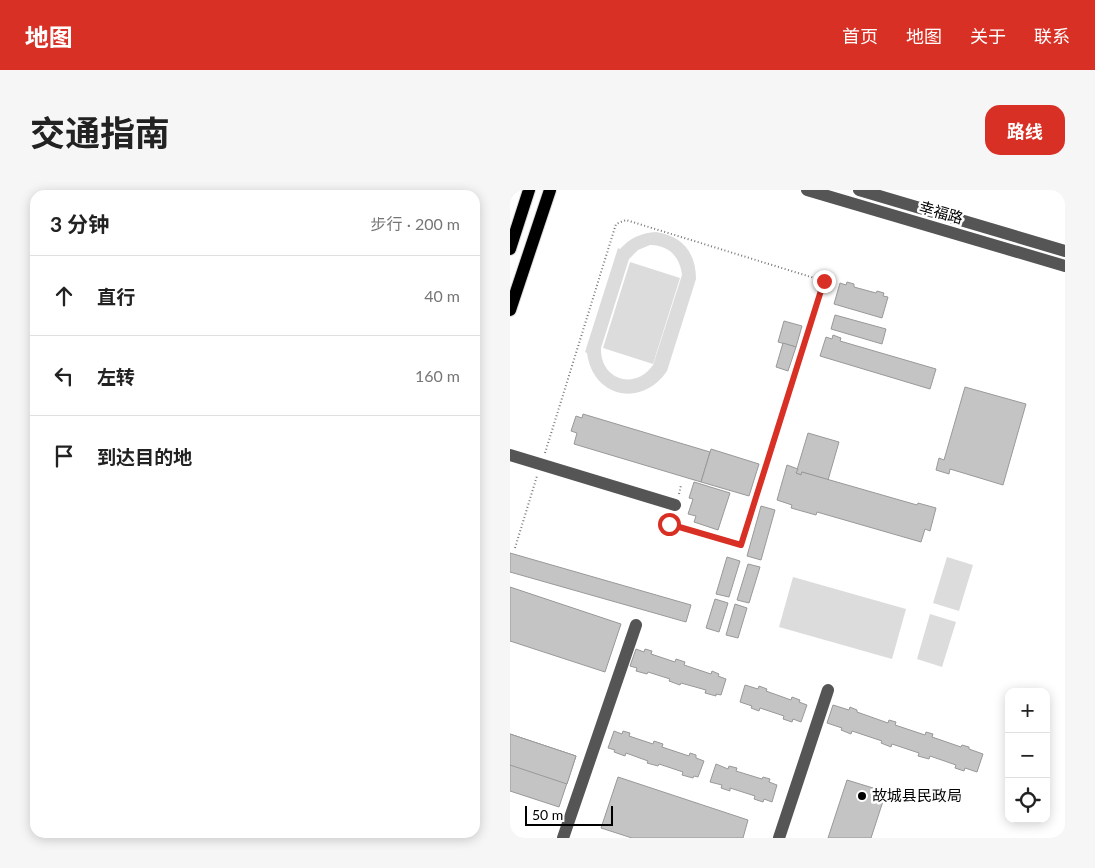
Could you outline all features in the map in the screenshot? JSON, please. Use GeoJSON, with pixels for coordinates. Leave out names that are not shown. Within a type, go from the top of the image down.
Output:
{"type":"FeatureCollection","features":[{"type":"Feature","properties":{"kind":"main road"},"geometry":{"type":"LineString","coordinates":[[510,249],[529,190]]}},
{"type":"Feature","properties":{"kind":"main road"},"geometry":{"type":"LineString","coordinates":[[510,310],[550,190]]}},
{"type":"Feature","properties":{"kind":"street","name":"幸福路"},"geometry":{"type":"LineString","coordinates":[[807,190],[1065,266]]}},
{"type":"Feature","properties":{"kind":"street","name":"幸福路"},"geometry":{"type":"LineString","coordinates":[[859,190],[1065,251]]}},
{"type":"Feature","properties":{"kind":"street"},"geometry":{"type":"LineString","coordinates":[[510,455],[675,505]]}},
{"type":"Feature","properties":{"kind":"street"},"geometry":{"type":"LineString","coordinates":[[563,838],[636,625]]}},
{"type":"Feature","properties":{"kind":"street"},"geometry":{"type":"LineString","coordinates":[[779,838],[828,690]]}},
{"type":"Feature","properties":{"kind":"path"},"geometry":{"type":"LineString","coordinates":[[515,548],[616,224],[626,220],[824,281],[741,545],[669,524],[681,485]]}},
{"type":"Feature","properties":{"kind":"shaded area"},"geometry":{"type":"Polygon","coordinates":[[[656,232],[673,237],[686,247],[693,261],[696,279],[667,371],[657,383],[645,390],[620,393],[608,388],[599,380],[591,368],[587,353],[585,352],[618,248],[620,249],[636,237],[656,232]],[[650,245],[638,250],[629,259],[601,348],[602,359],[606,368],[620,378],[637,378],[646,373],[653,365],[682,275],[679,263],[672,253],[663,247],[650,245]]]}},
{"type":"Feature","properties":{"kind":"shaded area"},"geometry":{"type":"Polygon","coordinates":[[[630,262],[680,278],[653,364],[603,348],[630,262]]]}},
{"type":"Feature","properties":{"kind":"shaded area"},"geometry":{"type":"Polygon","coordinates":[[[947,557],[973,565],[959,611],[933,603],[947,557]]]}},
{"type":"Feature","properties":{"kind":"shaded area"},"geometry":{"type":"Polygon","coordinates":[[[793,577],[906,609],[892,659],[779,627],[793,577]]]}},
{"type":"Feature","properties":{"kind":"shaded area"},"geometry":{"type":"Polygon","coordinates":[[[930,614],[956,622],[942,667],[917,659],[930,614]]]}},
{"type":"Feature","properties":{"kind":"building"},"geometry":{"type":"Polygon","coordinates":[[[847,282],[854,284],[854,287],[876,293],[877,291],[884,293],[883,296],[888,297],[882,318],[834,304],[840,283],[846,285],[847,282]]]}},
{"type":"Feature","properties":{"kind":"building"},"geometry":{"type":"Polygon","coordinates":[[[835,315],[886,329],[882,344],[831,329],[835,315]]]}},
{"type":"Feature","properties":{"kind":"building"},"geometry":{"type":"Polygon","coordinates":[[[784,321],[802,326],[796,347],[778,342],[784,321]]]}},
{"type":"Feature","properties":{"kind":"building"},"geometry":{"type":"Polygon","coordinates":[[[833,335],[841,338],[840,341],[936,369],[930,389],[820,356],[826,337],[832,339],[833,335]]]}},
{"type":"Feature","properties":{"kind":"building"},"geometry":{"type":"Polygon","coordinates":[[[783,343],[796,347],[788,371],[776,367],[783,343]]]}},
{"type":"Feature","properties":{"kind":"building"},"geometry":{"type":"Polygon","coordinates":[[[965,387],[1026,404],[1003,485],[950,469],[949,474],[936,470],[939,458],[944,460],[965,387]]]}},
{"type":"Feature","properties":{"kind":"building"},"geometry":{"type":"Polygon","coordinates":[[[583,414],[710,452],[701,482],[574,444],[577,433],[571,431],[576,416],[582,418],[583,414]]]}},
{"type":"Feature","properties":{"kind":"building"},"geometry":{"type":"Polygon","coordinates":[[[808,433],[839,442],[828,480],[802,472],[801,475],[796,473],[808,433]]]}},
{"type":"Feature","properties":{"kind":"building"},"geometry":{"type":"Polygon","coordinates":[[[711,449],[759,464],[749,496],[701,482],[711,449]]]}},
{"type":"Feature","properties":{"kind":"building"},"geometry":{"type":"Polygon","coordinates":[[[787,465],[798,469],[796,473],[801,475],[802,472],[917,505],[918,503],[936,508],[930,531],[925,529],[921,542],[817,512],[816,515],[791,508],[792,505],[777,500],[787,465]]]}},
{"type":"Feature","properties":{"kind":"building"},"geometry":{"type":"Polygon","coordinates":[[[694,482],[730,493],[718,530],[694,522],[696,516],[688,514],[693,499],[689,498],[694,482]]]}},
{"type":"Feature","properties":{"kind":"building"},"geometry":{"type":"Polygon","coordinates":[[[761,506],[775,510],[761,560],[747,556],[761,506]]]}},
{"type":"Feature","properties":{"kind":"building"},"geometry":{"type":"Polygon","coordinates":[[[510,553],[691,605],[686,622],[510,572],[510,553]]]}},
{"type":"Feature","properties":{"kind":"building"},"geometry":{"type":"Polygon","coordinates":[[[727,557],[740,561],[729,597],[716,594],[727,557]]]}},
{"type":"Feature","properties":{"kind":"building"},"geometry":{"type":"Polygon","coordinates":[[[748,564],[760,567],[749,603],[737,600],[748,564]]]}},
{"type":"Feature","properties":{"kind":"building"},"geometry":{"type":"Polygon","coordinates":[[[510,587],[621,624],[605,672],[510,641],[510,587]]]}},
{"type":"Feature","properties":{"kind":"building"},"geometry":{"type":"Polygon","coordinates":[[[715,599],[728,603],[719,632],[706,628],[715,599]]]}},
{"type":"Feature","properties":{"kind":"building"},"geometry":{"type":"Polygon","coordinates":[[[735,604],[747,608],[738,638],[726,635],[735,604]]]}},
{"type":"Feature","properties":{"kind":"building"},"geometry":{"type":"Polygon","coordinates":[[[636,649],[644,652],[645,649],[652,651],[651,654],[675,662],[676,659],[685,662],[684,665],[711,674],[712,671],[719,674],[718,676],[726,679],[721,695],[716,694],[716,696],[705,693],[706,690],[681,683],[680,685],[669,681],[670,679],[648,672],[647,674],[636,671],[637,668],[630,666],[636,649]]]}},
{"type":"Feature","properties":{"kind":"building"},"geometry":{"type":"Polygon","coordinates":[[[745,685],[758,689],[759,686],[767,689],[766,691],[791,700],[792,697],[800,700],[799,702],[807,705],[801,722],[793,719],[792,722],[783,719],[784,716],[760,708],[759,711],[751,708],[752,706],[740,702],[745,685]]]}},
{"type":"Feature","properties":{"kind":"building"},"geometry":{"type":"Polygon","coordinates":[[[833,705],[849,710],[850,707],[857,710],[857,712],[888,723],[889,720],[896,722],[895,725],[925,735],[926,732],[933,734],[932,737],[961,747],[962,745],[969,747],[969,749],[983,754],[977,772],[965,768],[964,771],[955,768],[956,765],[930,756],[929,759],[918,756],[919,753],[892,744],[891,747],[881,743],[882,741],[852,731],[851,734],[841,730],[842,728],[827,723],[833,705]]]}},
{"type":"Feature","properties":{"kind":"building"},"geometry":{"type":"Polygon","coordinates":[[[614,731],[622,734],[623,731],[630,733],[629,736],[653,744],[654,741],[663,744],[662,747],[689,756],[690,753],[696,755],[696,758],[704,761],[698,777],[694,776],[693,778],[682,775],[683,772],[659,764],[658,766],[647,763],[648,761],[626,753],[625,756],[614,752],[615,750],[608,748],[614,731]]]}},
{"type":"Feature","properties":{"kind":"building"},"geometry":{"type":"Polygon","coordinates":[[[510,734],[576,756],[559,807],[510,791],[510,734]]]}},
{"type":"Feature","properties":{"kind":"building"},"geometry":{"type":"Polygon","coordinates":[[[510,734],[576,756],[567,784],[510,765],[510,734]]]}},
{"type":"Feature","properties":{"kind":"building"},"geometry":{"type":"Polygon","coordinates":[[[716,764],[728,769],[729,766],[737,768],[736,771],[762,779],[763,777],[770,779],[769,782],[777,785],[772,802],[764,799],[763,802],[754,799],[755,796],[730,788],[730,791],[721,788],[722,785],[710,782],[716,764]]]}},
{"type":"Feature","properties":{"kind":"building"},"geometry":{"type":"Polygon","coordinates":[[[618,777],[748,820],[743,838],[632,838],[601,828],[618,777]]]}},
{"type":"Feature","properties":{"kind":"building"},"geometry":{"type":"Polygon","coordinates":[[[847,780],[886,792],[871,838],[828,838],[847,780]]]}},
{"type":"Feature","properties":{"kind":"place","name":"故城县民政局"},"geometry":{"type":"Point","coordinates":[862,796]}},
{"type":"Feature","properties":{"kind":"route"},"geometry":{"type":"LineString","coordinates":[[669,524],[741,545],[824,281]]}}]}
